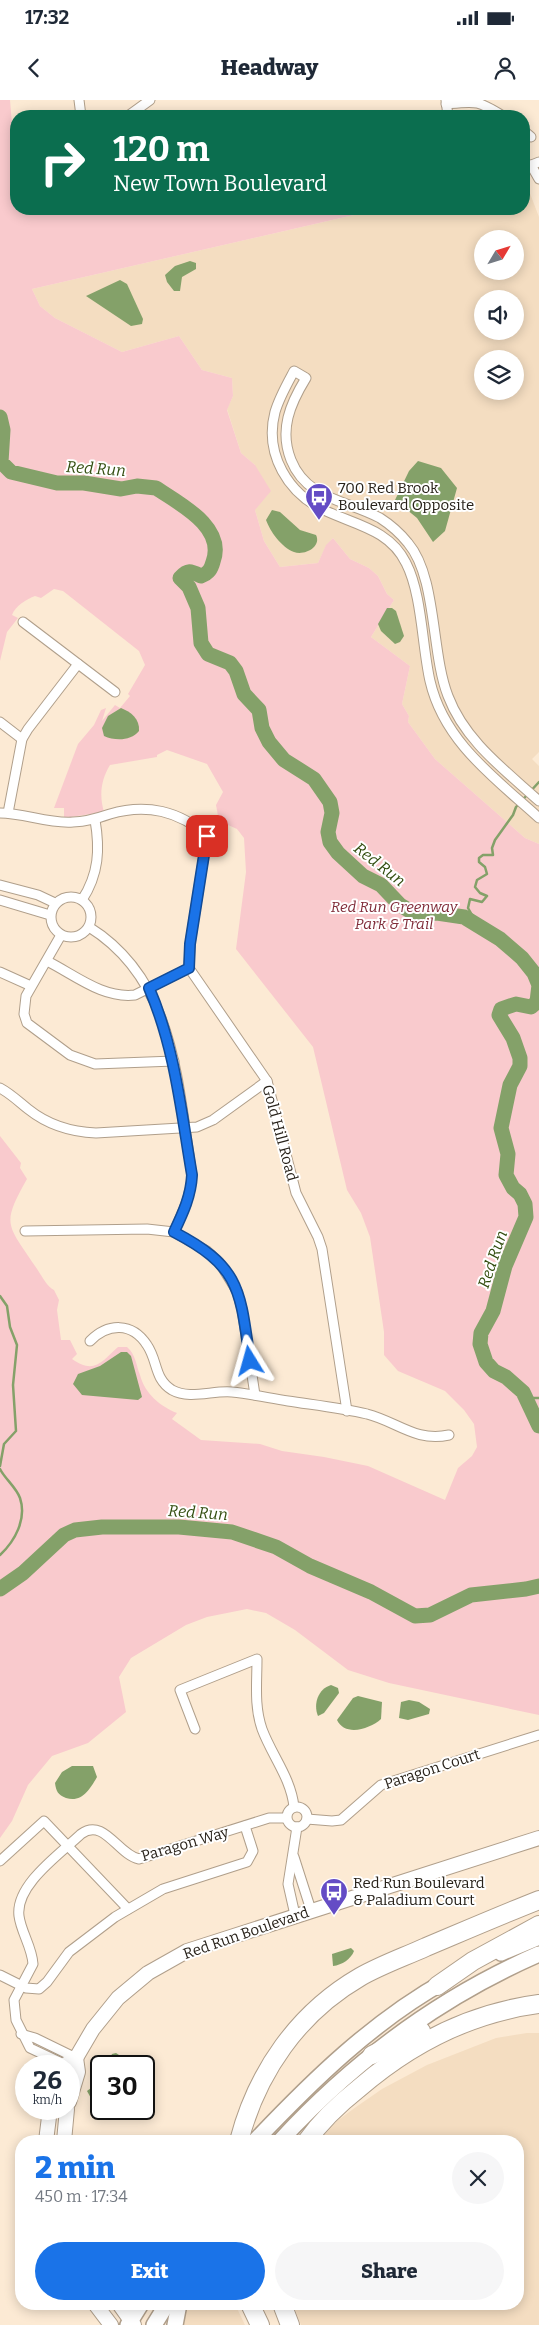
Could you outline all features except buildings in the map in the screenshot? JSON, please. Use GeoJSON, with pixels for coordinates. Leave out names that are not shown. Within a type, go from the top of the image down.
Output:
{"type":"FeatureCollection","features":[{"type":"Feature","properties":{"kind":"highway"},"geometry":{"type":"LineString","coordinates":[[241,2135],[247,2111],[273,2060],[291,2036],[328,2000],[348,1984],[375,1970],[539,1900]]}},
{"type":"Feature","properties":{"kind":"highway"},"geometry":{"type":"LineString","coordinates":[[437,1986],[473,1961],[539,1925]]}},
{"type":"Feature","properties":{"kind":"highway"},"geometry":{"type":"LineString","coordinates":[[372,2055],[466,2011],[499,2002],[539,1996]]}},
{"type":"Feature","properties":{"kind":"highway"},"geometry":{"type":"LineString","coordinates":[[313,2135],[339,2105],[411,2048],[474,2019],[506,2010],[539,2004]]}},
{"type":"Feature","properties":{"kind":"highway"},"geometry":{"type":"LineString","coordinates":[[253,2310],[260,2325]]}},
{"type":"Feature","properties":{"kind":"highway"},"geometry":{"type":"LineString","coordinates":[[284,2310],[290,2325]]}},
{"type":"Feature","properties":{"kind":"main road","name":"Red Run Boulevard"},"geometry":{"type":"LineString","coordinates":[[74,2055],[109,2008],[129,1988],[153,1970],[196,1947],[539,1838]]}},
{"type":"Feature","properties":{"kind":"main road"},"geometry":{"type":"LineString","coordinates":[[261,2135],[294,2099],[345,2052],[437,1986],[478,1963],[539,1938]]}},
{"type":"Feature","properties":{"kind":"main road"},"geometry":{"type":"LineString","coordinates":[[286,2135],[319,2101],[372,2055],[446,2003],[539,1954]]}},
{"type":"Feature","properties":{"kind":"main road"},"geometry":{"type":"LineString","coordinates":[[47,2135],[49,2120]]}},
{"type":"Feature","properties":{"kind":"main road"},"geometry":{"type":"LineString","coordinates":[[65,2135],[66,2120]]}},
{"type":"Feature","properties":{"kind":"main road"},"geometry":{"type":"LineString","coordinates":[[100,2310],[111,2325]]}},
{"type":"Feature","properties":{"kind":"main road"},"geometry":{"type":"LineString","coordinates":[[123,2310],[131,2324]]}},
{"type":"Feature","properties":{"kind":"main road"},"geometry":{"type":"LineString","coordinates":[[131,2324],[138,2310]]}},
{"type":"Feature","properties":{"kind":"main road"},"geometry":{"type":"LineString","coordinates":[[154,2325],[163,2310]]}},
{"type":"Feature","properties":{"kind":"main road"},"geometry":{"type":"LineString","coordinates":[[175,2325],[178,2310]]}},
{"type":"Feature","properties":{"kind":"street"},"geometry":{"type":"LineString","coordinates":[[136,110],[150,100]]}},
{"type":"Feature","properties":{"kind":"street"},"geometry":{"type":"LineString","coordinates":[[446,102],[478,100],[495,110]]}},
{"type":"Feature","properties":{"kind":"street"},"geometry":{"type":"LineString","coordinates":[[531,165],[539,179]]}},
{"type":"Feature","properties":{"kind":"street"},"geometry":{"type":"LineString","coordinates":[[539,801],[477,744],[452,707],[442,679],[424,574],[410,545],[395,530],[378,518],[318,492],[303,481],[296,471],[287,447],[286,425],[291,405],[306,378],[294,371],[280,400],[273,424],[275,452],[286,478],[304,499],[328,512],[381,534],[399,551],[412,577],[430,682],[441,714],[468,753],[539,818]]}},
{"type":"Feature","properties":{"kind":"street"},"geometry":{"type":"LineString","coordinates":[[23,622],[114,692]]}},
{"type":"Feature","properties":{"kind":"street"},"geometry":{"type":"LineString","coordinates":[[47,961],[106,992],[127,996],[135,995],[189,968],[190,944],[207,836],[184,819],[157,810],[140,809],[124,811],[95,820],[54,822],[4,813],[22,739],[78,664]]}},
{"type":"Feature","properties":{"kind":"street"},"geometry":{"type":"LineString","coordinates":[[0,722],[22,739]]}},
{"type":"Feature","properties":{"kind":"street"},"geometry":{"type":"LineString","coordinates":[[82,900],[90,888],[98,860],[99,843],[95,820]]}},
{"type":"Feature","properties":{"kind":"street"},"geometry":{"type":"LineString","coordinates":[[0,885],[38,895],[56,903]]}},
{"type":"Feature","properties":{"kind":"street"},"geometry":{"type":"LineString","coordinates":[[67,896],[82,900],[88,905],[91,914],[89,927],[82,934],[75,937],[61,935],[52,927],[50,915],[56,903],[67,896]]}},
{"type":"Feature","properties":{"kind":"street"},"geometry":{"type":"LineString","coordinates":[[0,900],[50,915]]}},
{"type":"Feature","properties":{"kind":"street"},"geometry":{"type":"LineString","coordinates":[[89,927],[122,953],[149,988],[164,1027],[174,1061],[192,1175],[191,1189],[174,1232]]}},
{"type":"Feature","properties":{"kind":"street"},"geometry":{"type":"LineString","coordinates":[[61,935],[31,986],[24,1005],[27,1023],[33,1029],[82,1061],[112,1065],[174,1061]]}},
{"type":"Feature","properties":{"kind":"street","name":"Gold Hill Road"},"geometry":{"type":"LineString","coordinates":[[189,968],[267,1081],[296,1193],[322,1249],[347,1411]]}},
{"type":"Feature","properties":{"kind":"street"},"geometry":{"type":"LineString","coordinates":[[0,972],[31,986]]}},
{"type":"Feature","properties":{"kind":"street"},"geometry":{"type":"LineString","coordinates":[[0,1088],[41,1119],[69,1130],[96,1133],[184,1128],[205,1124],[267,1081]]}},
{"type":"Feature","properties":{"kind":"street"},"geometry":{"type":"LineString","coordinates":[[25,1232],[147,1229],[174,1232],[207,1251],[219,1262],[237,1291],[242,1309],[255,1395]]}},
{"type":"Feature","properties":{"kind":"street"},"geometry":{"type":"LineString","coordinates":[[90,1341],[97,1334],[113,1327],[130,1329],[147,1344],[159,1378],[173,1390],[188,1394],[230,1392],[255,1395],[376,1417],[426,1437],[449,1435]]}},
{"type":"Feature","properties":{"kind":"street"},"geometry":{"type":"LineString","coordinates":[[196,1729],[180,1690],[258,1660],[256,1701],[260,1719],[266,1737],[289,1782],[294,1807]]}},
{"type":"Feature","properties":{"kind":"street","name":"Paragon Court"},"geometry":{"type":"LineString","coordinates":[[307,1819],[341,1820],[381,1785],[539,1735]]}},
{"type":"Feature","properties":{"kind":"street"},"geometry":{"type":"LineString","coordinates":[[294,1807],[304,1810],[307,1819],[303,1825],[297,1827],[290,1825],[286,1818],[288,1811],[294,1807]]}},
{"type":"Feature","properties":{"kind":"street","name":"Paragon Way"},"geometry":{"type":"LineString","coordinates":[[21,2034],[13,2006],[33,1964],[18,1916],[20,1898],[28,1885],[85,1831],[96,1829],[106,1834],[128,1855],[145,1858],[273,1817],[286,1818]]}},
{"type":"Feature","properties":{"kind":"street"},"geometry":{"type":"LineString","coordinates":[[0,1861],[44,1821],[128,1909]]}},
{"type":"Feature","properties":{"kind":"street"},"geometry":{"type":"LineString","coordinates":[[0,1975],[21,1986],[35,1990],[43,1986],[69,1952],[104,1923],[163,1889],[247,1862],[253,1852],[245,1826]]}},
{"type":"Feature","properties":{"kind":"street"},"geometry":{"type":"LineString","coordinates":[[294,1916],[288,1884],[294,1857],[297,1827]]}},
{"type":"Feature","properties":{"kind":"street"},"geometry":{"type":"LineString","coordinates":[[294,1857],[311,1910]]}},
{"type":"Feature","properties":{"kind":"street"},"geometry":{"type":"LineString","coordinates":[[21,2034],[35,2038],[57,2055]]}},
{"type":"Feature","properties":{"kind":"street"},"geometry":{"type":"LineString","coordinates":[[21,2034],[30,2048],[48,2055]]}},
{"type":"Feature","properties":{"kind":"shaded area"},"geometry":{"type":"Polygon","coordinates":[[[530,193],[539,217],[539,752],[532,759],[539,766],[539,844],[525,838],[435,759],[408,722],[409,716],[402,704],[410,666],[371,637],[394,600],[387,594],[378,576],[369,568],[350,559],[333,538],[326,546],[318,563],[280,567],[264,541],[255,510],[255,465],[241,453],[227,409],[233,396],[232,378],[202,370],[179,336],[122,352],[55,318],[40,306],[32,289],[354,215],[530,215],[530,193]]]}},
{"type":"Feature","properties":{"kind":"shaded area"},"geometry":{"type":"Polygon","coordinates":[[[190,261],[196,263],[196,269],[182,277],[180,291],[174,291],[167,282],[165,275],[175,266],[190,261]]]}},
{"type":"Feature","properties":{"kind":"shaded area"},"geometry":{"type":"Polygon","coordinates":[[[120,280],[127,284],[143,319],[142,324],[131,326],[86,296],[120,280]]]}},
{"type":"Feature","properties":{"kind":"shaded area"},"geometry":{"type":"Polygon","coordinates":[[[418,461],[441,468],[457,488],[445,531],[433,542],[417,518],[395,500],[409,471],[418,461]]]}},
{"type":"Feature","properties":{"kind":"shaded area"},"geometry":{"type":"Polygon","coordinates":[[[272,510],[280,512],[300,530],[316,535],[317,539],[314,547],[307,552],[298,553],[289,550],[280,543],[266,520],[272,510]]]}},
{"type":"Feature","properties":{"kind":"shaded area"},"geometry":{"type":"Polygon","coordinates":[[[387,608],[392,608],[396,611],[404,636],[400,642],[395,644],[381,631],[378,624],[387,608]]]}},
{"type":"Feature","properties":{"kind":"shaded area"},"geometry":{"type":"Polygon","coordinates":[[[121,708],[134,716],[138,723],[139,731],[132,737],[123,739],[113,739],[104,736],[102,728],[108,716],[121,708]]]}},
{"type":"Feature","properties":{"kind":"shaded area"},"geometry":{"type":"Polygon","coordinates":[[[121,1352],[127,1352],[131,1356],[142,1397],[138,1400],[82,1395],[73,1384],[78,1374],[100,1366],[121,1352]]]}},
{"type":"Feature","properties":{"kind":"shaded area"},"geometry":{"type":"Polygon","coordinates":[[[331,1685],[338,1688],[339,1693],[324,1713],[318,1716],[316,1702],[320,1693],[331,1685]]]}},
{"type":"Feature","properties":{"kind":"shaded area"},"geometry":{"type":"Polygon","coordinates":[[[358,1696],[382,1702],[381,1719],[371,1726],[352,1730],[341,1725],[337,1720],[353,1698],[358,1696]]]}},
{"type":"Feature","properties":{"kind":"shaded area"},"geometry":{"type":"Polygon","coordinates":[[[409,1700],[419,1702],[430,1709],[429,1714],[408,1720],[399,1718],[401,1702],[409,1700]]]}},
{"type":"Feature","properties":{"kind":"shaded area"},"geometry":{"type":"Polygon","coordinates":[[[72,1766],[93,1766],[97,1777],[85,1794],[77,1799],[66,1798],[59,1794],[55,1783],[62,1772],[72,1766]]]}},
{"type":"Feature","properties":{"kind":"shaded area"},"geometry":{"type":"Polygon","coordinates":[[[351,1948],[354,1951],[353,1954],[346,1961],[333,1966],[332,1954],[351,1948]]]}},
{"type":"Feature","properties":{"kind":"shaded area"},"geometry":{"type":"Polygon","coordinates":[[[539,2033],[539,2325],[301,2325],[295,2310],[524,2310],[524,2135],[324,2135],[337,2121],[382,2089],[427,2065],[496,2038],[539,2033]]]}},
{"type":"Feature","properties":{"kind":"shaded area"},"geometry":{"type":"Polygon","coordinates":[[[183,2310],[238,2310],[245,2325],[179,2325],[183,2310]]]}},
{"type":"Feature","properties":{"kind":"green space","name":"Red Run Greenway Park & Trail"},"geometry":{"type":"Polygon","coordinates":[[[0,100],[10,100],[10,215],[354,215],[32,289],[40,306],[55,318],[122,352],[179,336],[202,370],[232,378],[233,396],[227,410],[241,453],[255,465],[271,491],[255,510],[264,541],[280,567],[318,563],[326,545],[333,538],[350,559],[369,568],[378,576],[387,594],[394,600],[371,637],[410,666],[402,704],[409,716],[408,722],[435,759],[525,838],[539,844],[539,1715],[389,1683],[348,1670],[295,1630],[266,1613],[247,1609],[207,1617],[186,1625],[131,1658],[119,1677],[126,1712],[88,1743],[52,1756],[28,1785],[12,1821],[0,1838],[0,1136],[21,1163],[20,1168],[27,1179],[13,1206],[11,1224],[13,1232],[59,1300],[57,1310],[61,1340],[70,1340],[77,1354],[72,1359],[80,1364],[92,1366],[98,1364],[118,1347],[127,1347],[134,1357],[142,1382],[149,1394],[159,1403],[177,1413],[172,1419],[201,1440],[260,1444],[282,1451],[368,1466],[445,1500],[458,1468],[472,1456],[477,1447],[474,1424],[464,1410],[445,1391],[398,1371],[384,1355],[384,1332],[370,1237],[361,1213],[347,1190],[313,1047],[236,949],[246,872],[244,838],[237,829],[219,821],[216,805],[223,792],[207,764],[167,750],[157,755],[157,757],[110,765],[102,788],[104,812],[64,818],[64,808],[54,808],[78,744],[94,725],[101,710],[106,708],[102,721],[115,705],[120,708],[130,696],[128,694],[145,665],[139,651],[63,591],[54,589],[41,598],[35,596],[28,599],[16,609],[12,615],[18,618],[7,632],[0,661],[0,100]]]}},
{"type":"Feature","properties":{"kind":"waterway","name":"Red Run"},"geometry":{"type":"LineString","coordinates":[[0,417],[3,430],[1,462],[11,472],[57,483],[84,483],[121,489],[137,486],[156,488],[188,509],[207,527],[213,538],[215,549],[211,567],[204,575],[201,576],[190,572],[185,573],[180,578],[189,587],[198,608],[201,643],[208,654],[230,663],[236,671],[244,694],[259,710],[262,728],[269,742],[284,760],[314,779],[330,802],[332,813],[328,832],[330,842],[338,853],[363,876],[381,885],[400,905],[417,915],[437,913],[464,917],[500,939],[522,958],[534,973],[539,985],[537,1002],[531,1007],[516,1004],[501,1009],[499,1015],[513,1038],[520,1058],[520,1066],[510,1085],[501,1128],[508,1154],[506,1175],[525,1204],[526,1217],[505,1266],[493,1311],[481,1333],[480,1344],[486,1362],[494,1371],[506,1377],[523,1392],[539,1426]]}},
{"type":"Feature","properties":{"kind":"waterway"},"geometry":{"type":"LineString","coordinates":[[469,920],[472,915],[468,908],[470,899],[482,902],[487,896],[480,893],[475,887],[477,880],[487,874],[485,867],[479,862],[479,858],[483,855],[493,855],[492,848],[495,840],[513,815],[516,807],[539,782]]}},
{"type":"Feature","properties":{"kind":"waterway","name":"Red Run"},"geometry":{"type":"LineString","coordinates":[[534,973],[539,971]]}},
{"type":"Feature","properties":{"kind":"waterway"},"geometry":{"type":"LineString","coordinates":[[0,1296],[7,1306],[10,1327],[17,1345],[13,1385],[16,1431],[4,1444],[0,1466]]}},
{"type":"Feature","properties":{"kind":"waterway"},"geometry":{"type":"LineString","coordinates":[[527,1398],[539,1398]]}},
{"type":"Feature","properties":{"kind":"waterway"},"geometry":{"type":"LineString","coordinates":[[0,1469],[18,1494],[22,1506],[21,1522],[15,1536],[0,1555]]}},
{"type":"Feature","properties":{"kind":"waterway","name":"Red Run"},"geometry":{"type":"LineString","coordinates":[[0,1589],[23,1573],[64,1535],[75,1530],[102,1527],[179,1527],[232,1532],[276,1547],[310,1566],[371,1592],[415,1616],[430,1615],[471,1595],[539,1586]]}},
{"type":"Feature","properties":{"kind":"place","name":"700 Red Brook Boulevard Opposite"},"geometry":{"type":"Point","coordinates":[319,521]}},
{"type":"Feature","properties":{"kind":"place","name":"Red Run Boulevard & Paladium Court"},"geometry":{"type":"Point","coordinates":[334,1916]}},
{"type":"Feature","properties":{"kind":"route"},"geometry":{"type":"LineString","coordinates":[[207,836],[190,944],[189,968],[149,988],[162,1019],[174,1061],[192,1175],[187,1203],[174,1232],[207,1251],[230,1275],[242,1309],[250,1361]]}}]}
